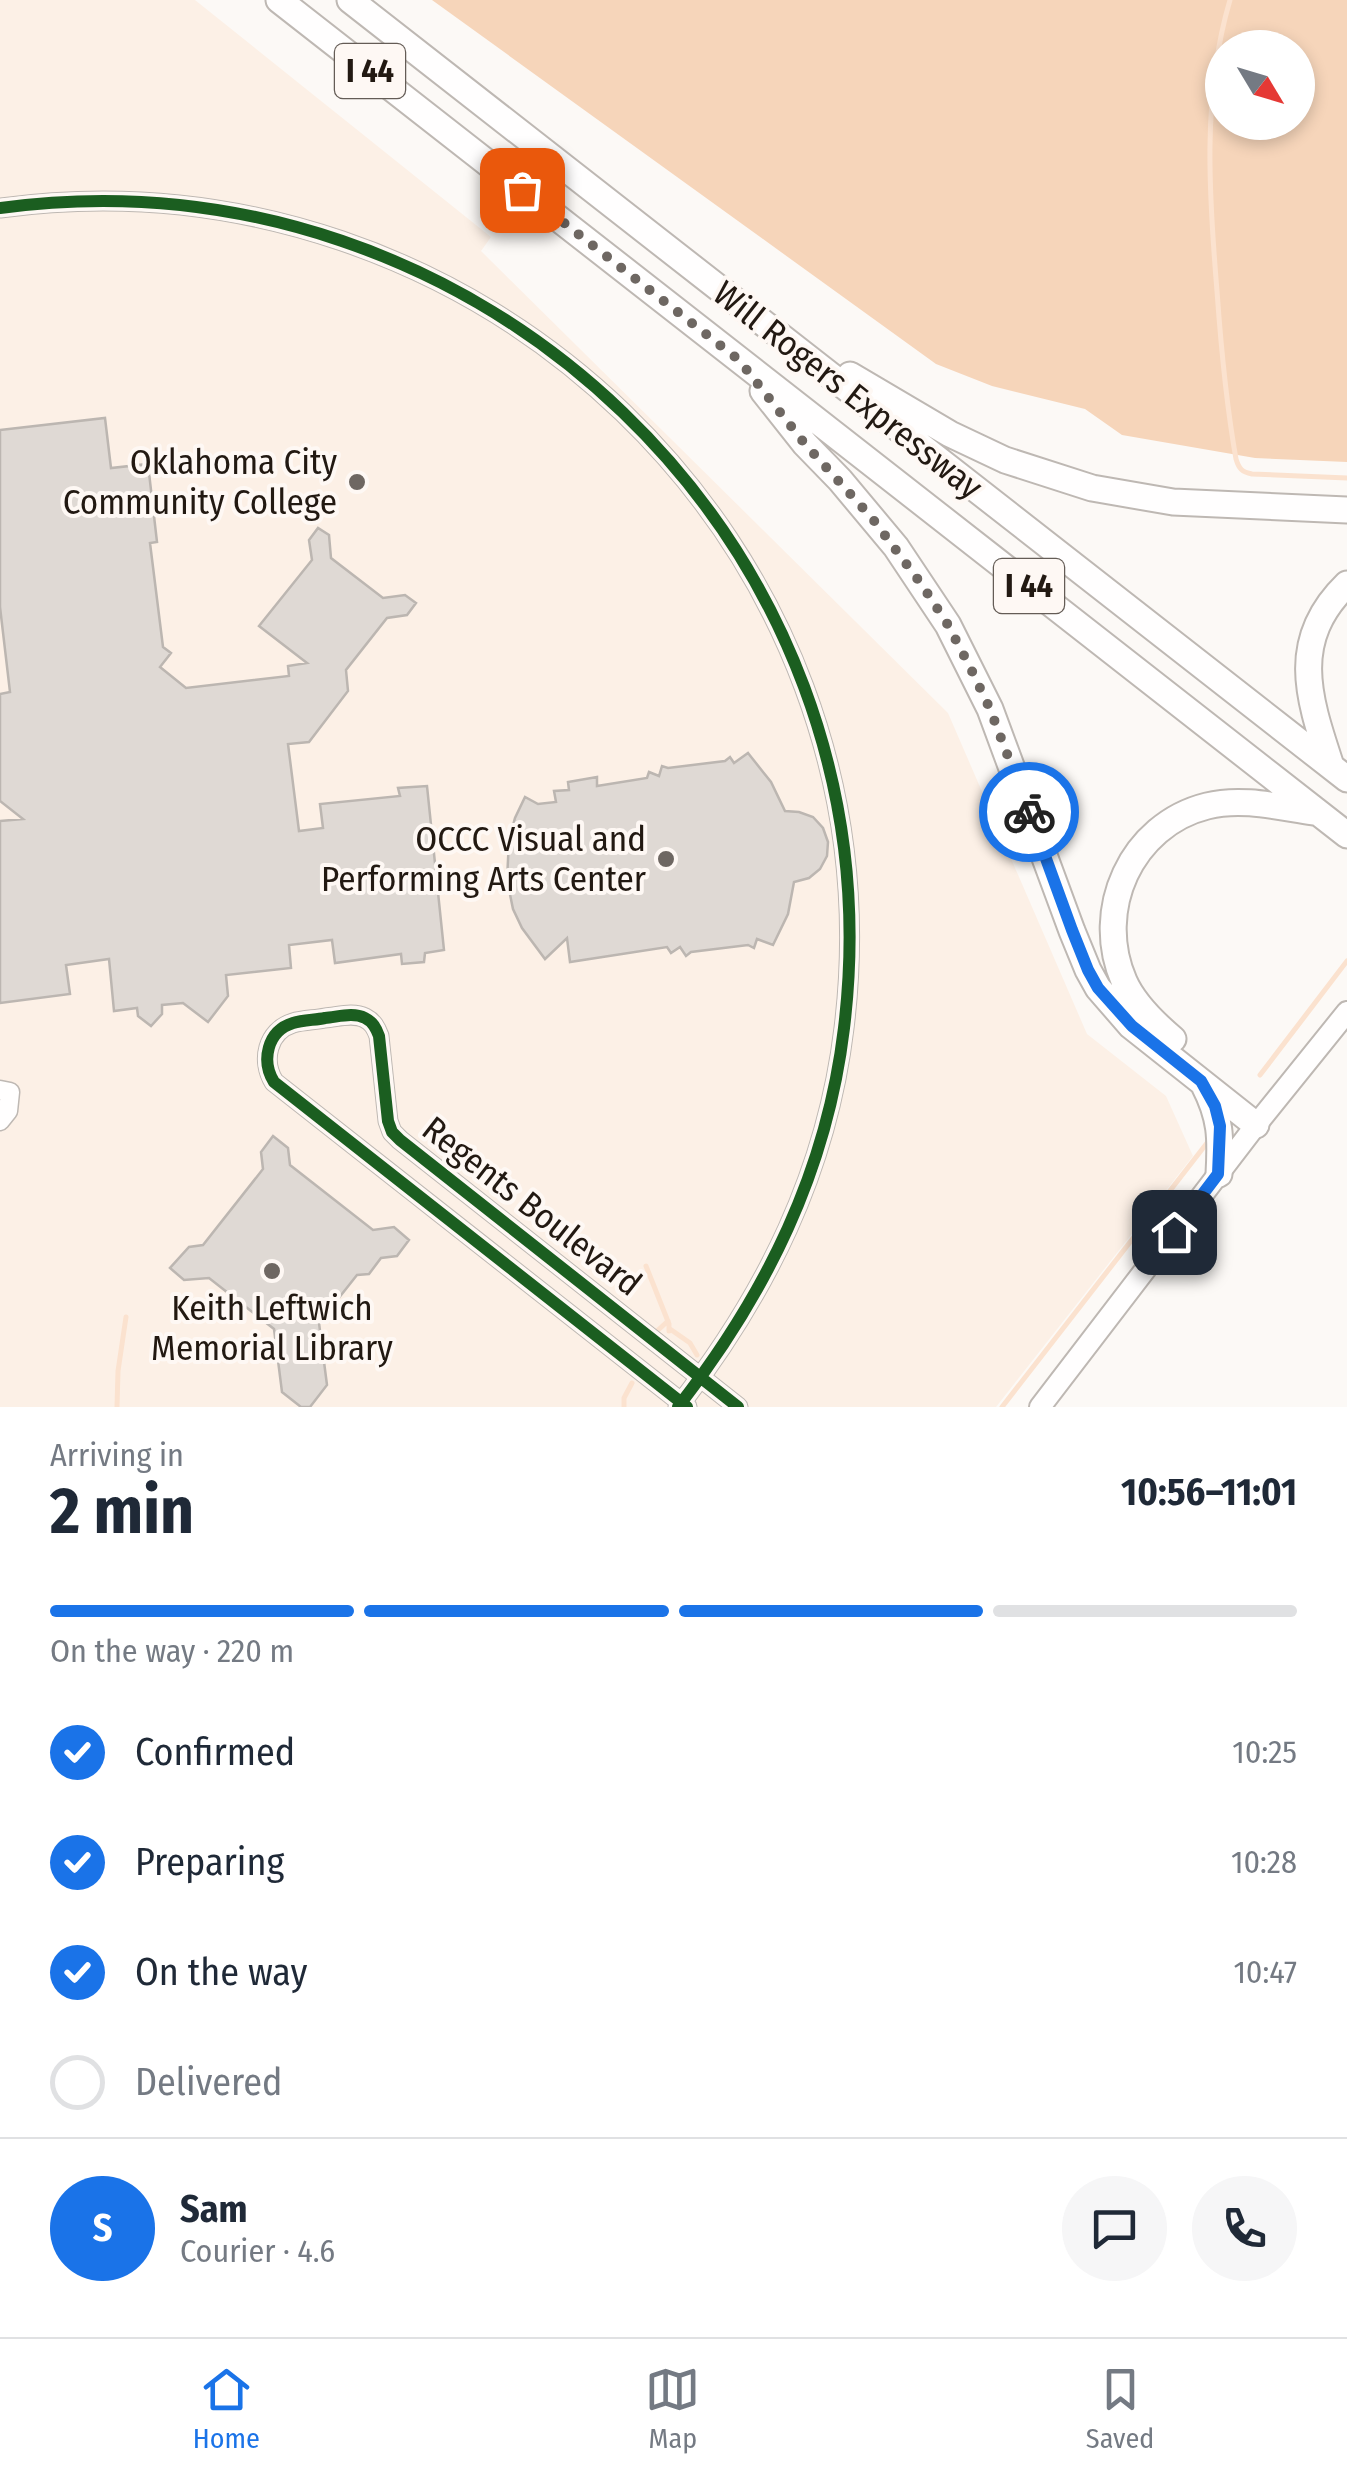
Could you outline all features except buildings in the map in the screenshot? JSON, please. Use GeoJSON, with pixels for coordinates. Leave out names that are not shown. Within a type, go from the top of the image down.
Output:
{"type":"FeatureCollection","features":[{"type":"Feature","properties":{"kind":"highway","name":"Will Rogers Expressway"},"geometry":{"type":"LineString","coordinates":[[279,0],[1347,835]]}},
{"type":"Feature","properties":{"kind":"highway","name":"Will Rogers Expressway"},"geometry":{"type":"LineString","coordinates":[[350,0],[1339,772]]}},
{"type":"Feature","properties":{"kind":"highway"},"geometry":{"type":"LineString","coordinates":[[755,318],[950,434],[1042,473],[1092,488],[1173,502],[1347,510]]}},
{"type":"Feature","properties":{"kind":"highway"},"geometry":{"type":"LineString","coordinates":[[739,360],[805,444],[896,547],[948,625],[990,709],[1072,930],[1098,988],[1132,1026],[1201,1081],[1261,1119]]}},
{"type":"Feature","properties":{"kind":"highway"},"geometry":{"type":"LineString","coordinates":[[1339,772],[1311,702],[1307,676],[1318,624],[1347,584]]}},
{"type":"Feature","properties":{"kind":"highway"},"geometry":{"type":"LineString","coordinates":[[1261,1119],[1166,1033],[1134,998],[1117,962],[1114,910],[1122,881],[1136,854],[1173,820],[1225,802],[1318,812]]}},
{"type":"Feature","properties":{"kind":"highway"},"geometry":{"type":"LineString","coordinates":[[1201,1081],[1215,1106],[1220,1126],[1218,1174]]}},
{"type":"Feature","properties":{"kind":"main road"},"geometry":{"type":"LineString","coordinates":[[1040,1407],[1347,1012]]}},
{"type":"Feature","properties":{"kind":"street"},"geometry":{"type":"LineString","coordinates":[[0,208],[34,203],[122,201],[227,210],[326,235],[410,267],[478,302],[590,382],[676,468],[709,509],[762,593],[796,663],[834,786],[846,870],[848,992],[832,1095],[804,1189],[768,1273],[682,1406]]}},
{"type":"Feature","properties":{"kind":"street","name":"Regents Boulevard"},"geometry":{"type":"LineString","coordinates":[[682,1406],[279,1086],[270,1076],[266,1058],[268,1047],[285,1026],[350,1015],[368,1020],[379,1036],[392,1132],[738,1407]]}},
{"type":"Feature","properties":{"kind":"street"},"geometry":{"type":"LineString","coordinates":[[0,1090],[10,1092],[8,1111],[0,1121]]}},
{"type":"Feature","properties":{"kind":"shaded area","name":"Oklahoma City Community College"},"geometry":{"type":"Polygon","coordinates":[[[0,0],[195,0],[491,237],[481,251],[948,713],[1087,1034],[1166,1096],[1193,1156],[996,1407],[0,1407],[0,0]]]}},
{"type":"Feature","properties":{"kind":"shaded area"},"geometry":{"type":"Polygon","coordinates":[[[432,0],[1347,0],[1347,462],[1255,458],[1122,435],[1085,409],[992,386],[936,364],[432,0]]]}},
{"type":"Feature","properties":{"kind":"waterway"},"geometry":{"type":"LineString","coordinates":[[1230,0],[1211,108],[1210,182],[1222,354],[1236,459],[1241,470],[1252,474],[1347,478]]}},
{"type":"Feature","properties":{"kind":"waterway"},"geometry":{"type":"LineString","coordinates":[[1260,1075],[1347,961]]}},
{"type":"Feature","properties":{"kind":"waterway"},"geometry":{"type":"LineString","coordinates":[[1002,1407],[1207,1143]]}},
{"type":"Feature","properties":{"kind":"waterway"},"geometry":{"type":"LineString","coordinates":[[646,1266],[669,1331]]}},
{"type":"Feature","properties":{"kind":"waterway"},"geometry":{"type":"LineString","coordinates":[[117,1407],[126,1317]]}},
{"type":"Feature","properties":{"kind":"waterway"},"geometry":{"type":"LineString","coordinates":[[657,1331],[668,1321]]}},
{"type":"Feature","properties":{"kind":"waterway"},"geometry":{"type":"LineString","coordinates":[[670,1329],[690,1343],[697,1355]]}},
{"type":"Feature","properties":{"kind":"waterway"},"geometry":{"type":"LineString","coordinates":[[624,1407],[632,1383]]}},
{"type":"Feature","properties":{"kind":"cycle path"},"geometry":{"type":"LineString","coordinates":[[0,208],[176,205],[341,241],[492,312],[623,412],[729,539],[804,687],[844,851],[844,1028],[823,1132],[788,1229],[739,1320],[678,1407]]}},
{"type":"Feature","properties":{"kind":"cycle path"},"geometry":{"type":"LineString","coordinates":[[687,1407],[274,1082],[267,1056],[277,1033],[293,1023],[340,1016],[356,1015],[370,1021],[379,1036],[392,1132],[738,1407]]}},
{"type":"Feature","properties":{"kind":"way so far"},"geometry":{"type":"LineString","coordinates":[[522,190],[739,360],[805,444],[896,547],[948,625],[970,667],[1029,812]]}},
{"type":"Feature","properties":{"kind":"place","name":"Oklahoma City Community College"},"geometry":{"type":"Point","coordinates":[357,482]}},
{"type":"Feature","properties":{"kind":"place","name":"OCCC Visual and Performing Arts Center"},"geometry":{"type":"Point","coordinates":[666,859]}},
{"type":"Feature","properties":{"kind":"place","name":"Keith Leftwich Memorial Library"},"geometry":{"type":"Point","coordinates":[272,1271]}},
{"type":"Feature","properties":{"kind":"route"},"geometry":{"type":"LineString","coordinates":[[1029,812],[1072,930],[1098,988],[1132,1026],[1201,1081],[1215,1106],[1220,1126],[1218,1174],[1174,1232]]}}]}
